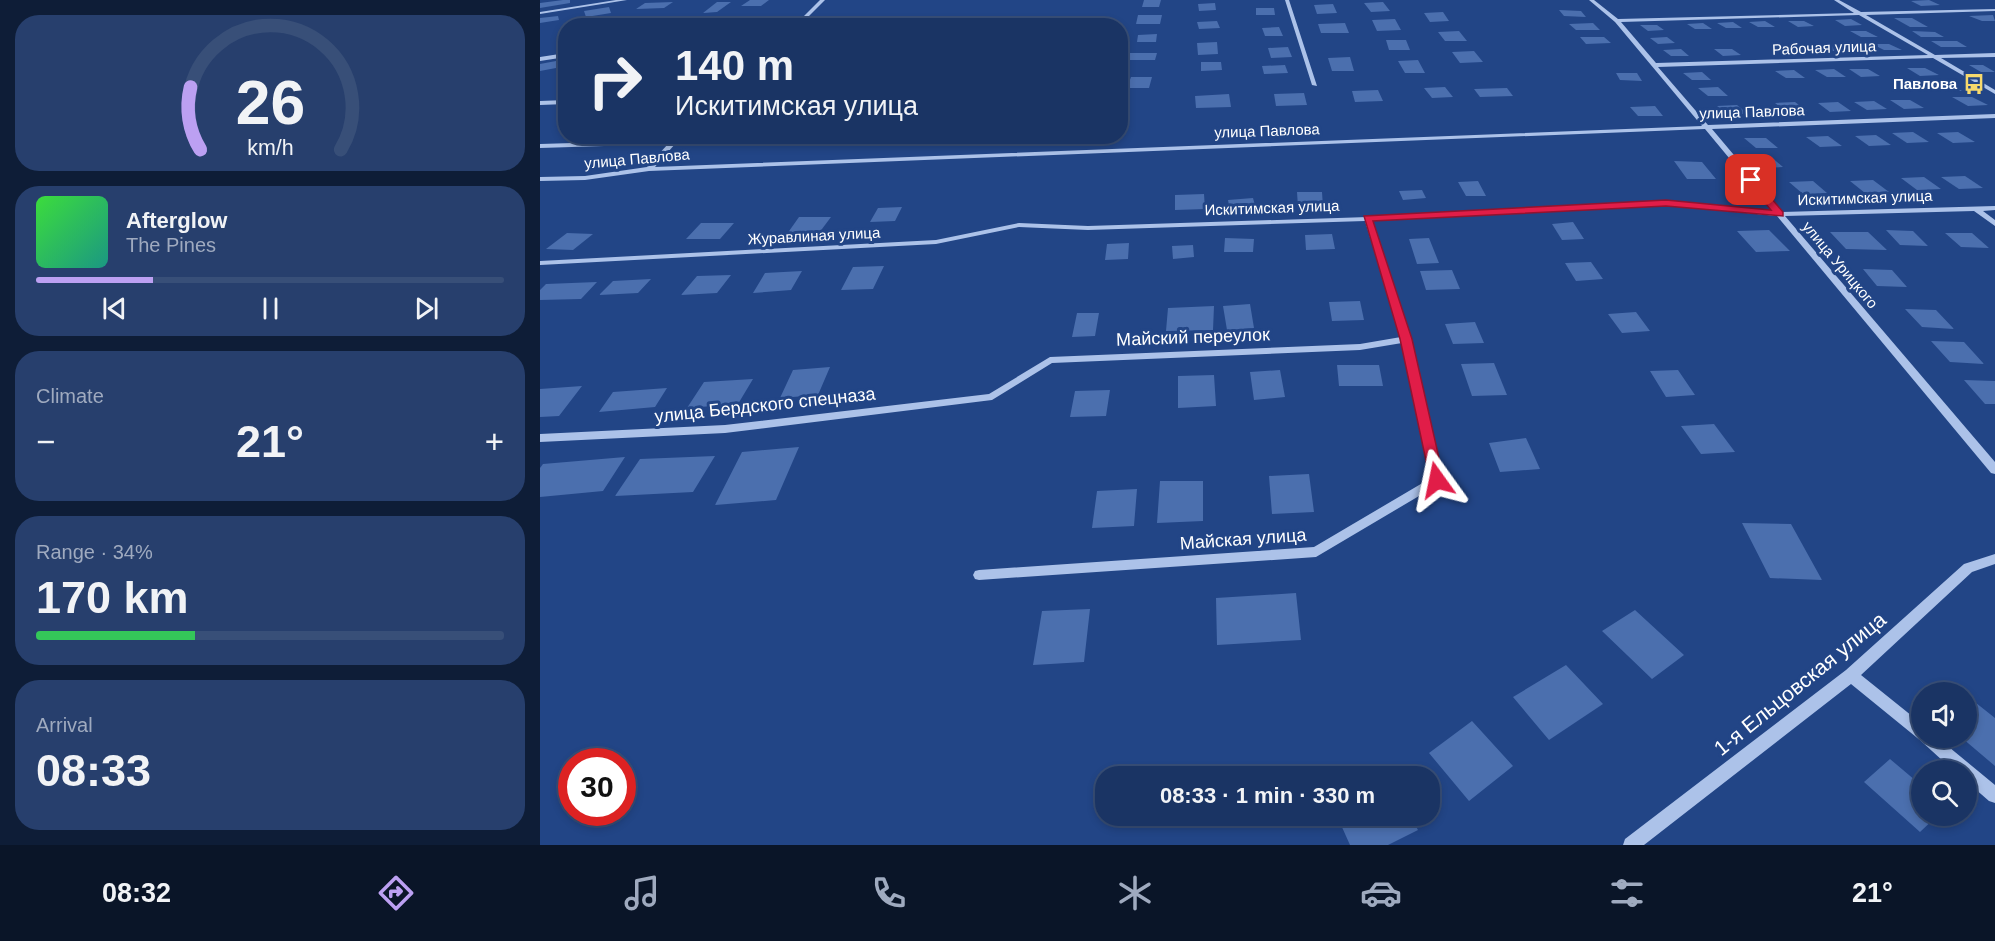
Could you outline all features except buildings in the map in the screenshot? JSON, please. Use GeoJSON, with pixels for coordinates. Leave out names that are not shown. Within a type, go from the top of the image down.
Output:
{"type":"FeatureCollection","features":[{"type":"Feature","properties":{"kind":"street"},"geometry":{"type":"LineString","coordinates":[[540,13],[625,0]]}},
{"type":"Feature","properties":{"kind":"street"},"geometry":{"type":"LineString","coordinates":[[804,18],[823,0]]}},
{"type":"Feature","properties":{"kind":"street"},"geometry":{"type":"LineString","coordinates":[[1287,0],[1315,85]]}},
{"type":"Feature","properties":{"kind":"street","name":"улица Урицкого"},"geometry":{"type":"LineString","coordinates":[[1591,0],[1617,21],[1995,470]]}},
{"type":"Feature","properties":{"kind":"street"},"geometry":{"type":"LineString","coordinates":[[1836,0],[1995,92]]}},
{"type":"Feature","properties":{"kind":"street"},"geometry":{"type":"LineString","coordinates":[[1617,21],[1995,10]]}},
{"type":"Feature","properties":{"kind":"street","name":"Рабочая улица"},"geometry":{"type":"LineString","coordinates":[[1654,65],[1995,55]]}},
{"type":"Feature","properties":{"kind":"street"},"geometry":{"type":"LineString","coordinates":[[540,59],[558,56]]}},
{"type":"Feature","properties":{"kind":"street"},"geometry":{"type":"LineString","coordinates":[[540,103],[558,102]]}},
{"type":"Feature","properties":{"kind":"street","name":"улица Павлова"},"geometry":{"type":"LineString","coordinates":[[540,179],[585,178],[649,169],[1995,116]]}},
{"type":"Feature","properties":{"kind":"street"},"geometry":{"type":"LineString","coordinates":[[540,146],[579,144]]}},
{"type":"Feature","properties":{"kind":"street"},"geometry":{"type":"LineString","coordinates":[[649,169],[672,144]]}},
{"type":"Feature","properties":{"kind":"street","name":"Искитимская улица"},"geometry":{"type":"LineString","coordinates":[[1088,228],[1368,219],[1666,203],[1779,214],[1995,208]]}},
{"type":"Feature","properties":{"kind":"street"},"geometry":{"type":"LineString","coordinates":[[1976,209],[1995,224]]}},
{"type":"Feature","properties":{"kind":"street","name":"Майская улица"},"geometry":{"type":"LineString","coordinates":[[979,575],[1316,552],[1437,480],[1406,339],[1368,219]]}},
{"type":"Feature","properties":{"kind":"street","name":"Журавлиная улица"},"geometry":{"type":"LineString","coordinates":[[540,263],[936,242],[1018,225],[1088,228]]}},
{"type":"Feature","properties":{"kind":"street","name":"Майский переулок"},"geometry":{"type":"LineString","coordinates":[[992,397],[1050,360],[1360,347],[1406,339]]}},
{"type":"Feature","properties":{"kind":"street","name":"улица Бердского спецназа"},"geometry":{"type":"LineString","coordinates":[[540,438],[725,429],[992,397]]}},
{"type":"Feature","properties":{"kind":"street","name":"1-я Ельцовская улица"},"geometry":{"type":"LineString","coordinates":[[1631,845],[1851,675],[1968,568],[1995,559]]}},
{"type":"Feature","properties":{"kind":"street"},"geometry":{"type":"LineString","coordinates":[[1851,675],[1911,725]]}},
{"type":"Feature","properties":{"kind":"street"},"geometry":{"type":"LineString","coordinates":[[1939,748],[1953,760]]}},
{"type":"Feature","properties":{"kind":"street"},"geometry":{"type":"LineString","coordinates":[[1977,780],[1995,795]]}},
{"type":"Feature","properties":{"kind":"place","name":"Павлова"},"geometry":{"type":"Point","coordinates":[1974,84]}},
{"type":"Feature","properties":{"kind":"route"},"geometry":{"type":"LineString","coordinates":[[1437,480],[1406,339],[1368,219],[1666,203],[1779,214],[1751,180]]}}]}
